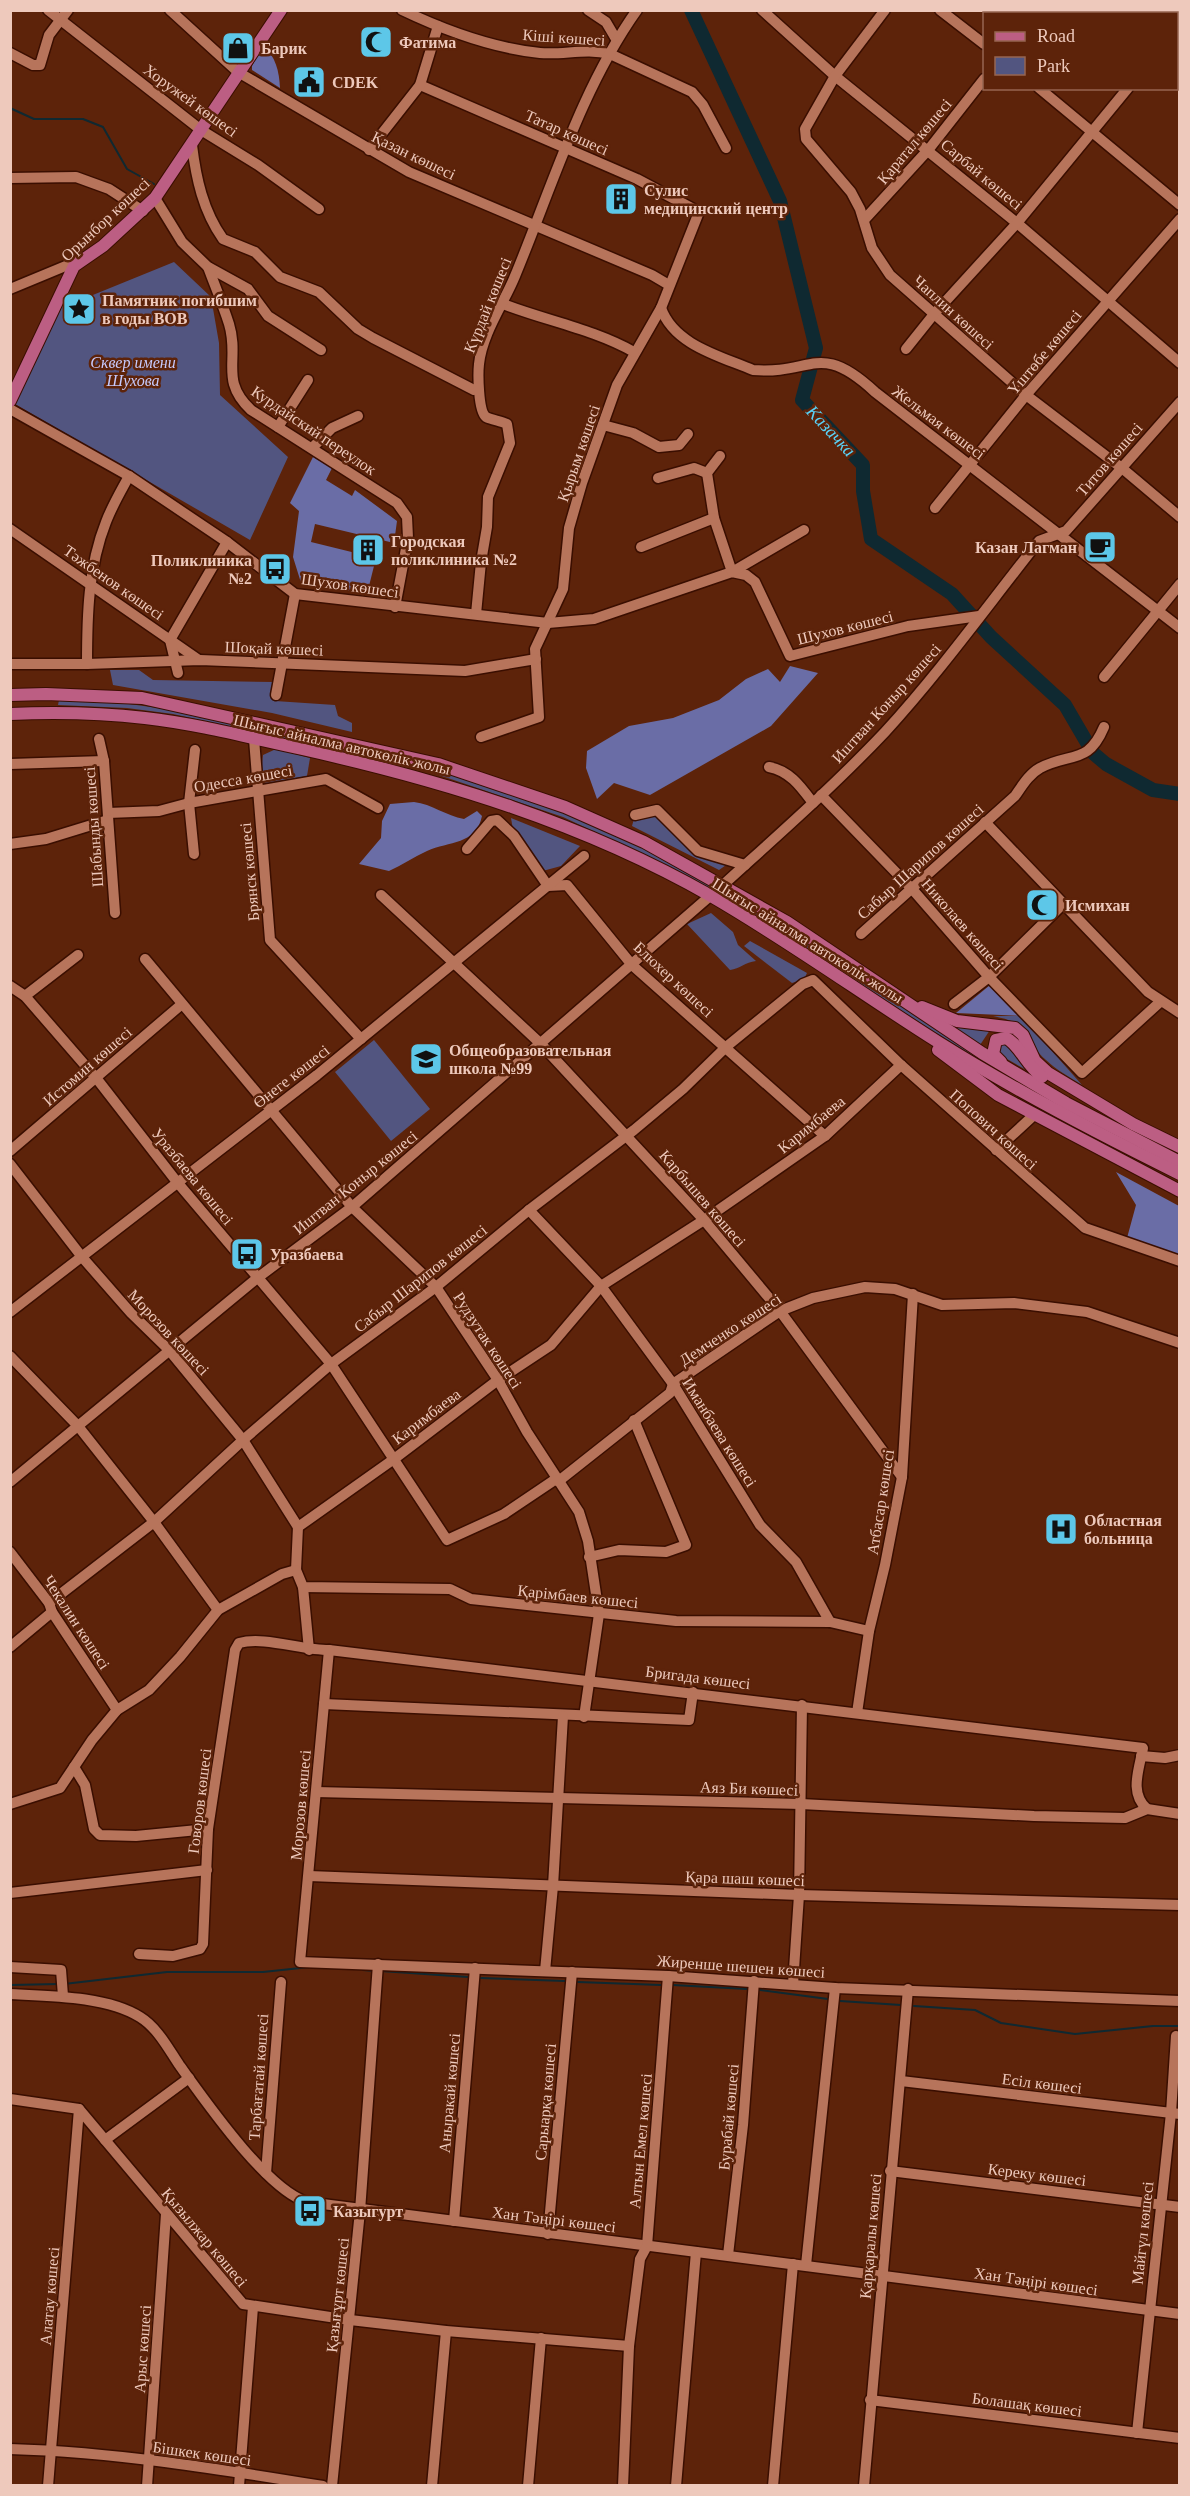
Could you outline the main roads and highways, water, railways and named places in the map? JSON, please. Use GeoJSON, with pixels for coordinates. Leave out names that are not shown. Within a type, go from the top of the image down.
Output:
{"type":"FeatureCollection","features":[{"type":"Feature","properties":{"kind":"main road","name":"Орынбор көшесі"},"geometry":{"type":"LineString","coordinates":[[10,401],[14,384],[74,266],[103,246],[155,198],[281,10]]}},
{"type":"Feature","properties":{"kind":"main road","name":"Шығыс айналма автокөлік жолы"},"geometry":{"type":"LineString","coordinates":[[10,695],[46,694],[142,698],[438,764],[566,807],[644,842],[787,922],[953,1035],[1013,1072],[1066,1103],[1179,1162]]}},
{"type":"Feature","properties":{"kind":"main road","name":"Шығыс айналма автокөлік жолы"},"geometry":{"type":"LineString","coordinates":[[10,714],[51,712],[146,718],[385,768],[492,798],[600,841],[710,896],[779,937],[906,1021],[1060,1114],[1179,1174]]}},
{"type":"Feature","properties":{"kind":"main road"},"geometry":{"type":"LineString","coordinates":[[871,978],[944,1017],[971,1023],[1008,1026],[1018,1030],[1035,1061],[1047,1073],[1133,1124],[1179,1147]]}},
{"type":"Feature","properties":{"kind":"main road"},"geometry":{"type":"LineString","coordinates":[[906,1021],[962,1069],[998,1095],[1179,1191]]}},
{"type":"Feature","properties":{"kind":"main road"},"geometry":{"type":"LineString","coordinates":[[1013,1072],[993,1054],[993,1046],[998,1039],[1012,1041],[1027,1065],[1052,1084],[1179,1154]]}},
{"type":"Feature","properties":{"kind":"waterway","name":"Казачка"},"geometry":{"type":"LineString","coordinates":[[691,10],[780,201],[816,348],[802,400],[863,465],[863,491],[871,539],[952,594],[991,637],[1065,705],[1093,753],[1106,764],[1153,790],[1180,794]]}},
{"type":"Feature","properties":{"kind":"waterway"},"geometry":{"type":"LineString","coordinates":[[10,108],[34,119],[83,119],[103,127],[127,169],[154,184]]}},
{"type":"Feature","properties":{"kind":"waterway"},"geometry":{"type":"LineString","coordinates":[[64,1984],[167,1972],[263,1972],[310,1967]]}},
{"type":"Feature","properties":{"kind":"waterway"},"geometry":{"type":"LineString","coordinates":[[363,1970],[375,1971]]}},
{"type":"Feature","properties":{"kind":"waterway"},"geometry":{"type":"LineString","coordinates":[[381,1971],[468,1977]]}},
{"type":"Feature","properties":{"kind":"waterway"},"geometry":{"type":"LineString","coordinates":[[480,1978],[565,1981]]}},
{"type":"Feature","properties":{"kind":"waterway"},"geometry":{"type":"LineString","coordinates":[[578,1982],[661,1985]]}},
{"type":"Feature","properties":{"kind":"waterway"},"geometry":{"type":"LineString","coordinates":[[10,1985],[59,1984]]}},
{"type":"Feature","properties":{"kind":"waterway"},"geometry":{"type":"LineString","coordinates":[[673,1985],[747,1989]]}},
{"type":"Feature","properties":{"kind":"waterway"},"geometry":{"type":"LineString","coordinates":[[760,1990],[828,1999]]}},
{"type":"Feature","properties":{"kind":"waterway"},"geometry":{"type":"LineString","coordinates":[[840,2001],[901,2005]]}},
{"type":"Feature","properties":{"kind":"waterway"},"geometry":{"type":"LineString","coordinates":[[914,2006],[975,2010],[1001,2023],[1075,2034],[1153,2026],[1180,2026]]}},
{"type":"Feature","properties":{"kind":"place","name":"Фатима"},"geometry":{"type":"Point","coordinates":[376,42]}},
{"type":"Feature","properties":{"kind":"place","name":"Барик"},"geometry":{"type":"Point","coordinates":[238,48]}},
{"type":"Feature","properties":{"kind":"place","name":"CDEK"},"geometry":{"type":"Point","coordinates":[309,82]}},
{"type":"Feature","properties":{"kind":"place","name":"Сулис медицинский центр"},"geometry":{"type":"Point","coordinates":[621,199]}},
{"type":"Feature","properties":{"kind":"place","name":"Памятник погибшим в годы ВОВ"},"geometry":{"type":"Point","coordinates":[79,309]}},
{"type":"Feature","properties":{"kind":"place","name":"Казан Лагман"},"geometry":{"type":"Point","coordinates":[1100,547]}},
{"type":"Feature","properties":{"kind":"place","name":"Городская поликлиника №2"},"geometry":{"type":"Point","coordinates":[368,550]}},
{"type":"Feature","properties":{"kind":"place","name":"Поликлиника №2"},"geometry":{"type":"Point","coordinates":[275,569]}},
{"type":"Feature","properties":{"kind":"place","name":"Исмихан"},"geometry":{"type":"Point","coordinates":[1042,905]}},
{"type":"Feature","properties":{"kind":"place","name":"Общеобразовательная школа №99"},"geometry":{"type":"Point","coordinates":[426,1059]}},
{"type":"Feature","properties":{"kind":"place","name":"Уразбаева"},"geometry":{"type":"Point","coordinates":[247,1254]}},
{"type":"Feature","properties":{"kind":"place","name":"Областная больница"},"geometry":{"type":"Point","coordinates":[1061,1529]}},
{"type":"Feature","properties":{"kind":"place","name":"Казыгурт"},"geometry":{"type":"Point","coordinates":[310,2211]}},
{"type":"Feature","properties":{"kind":"park label","name":"Сквер имени Шухова"},"geometry":{"type":"Point","coordinates":[133,371]}}]}
